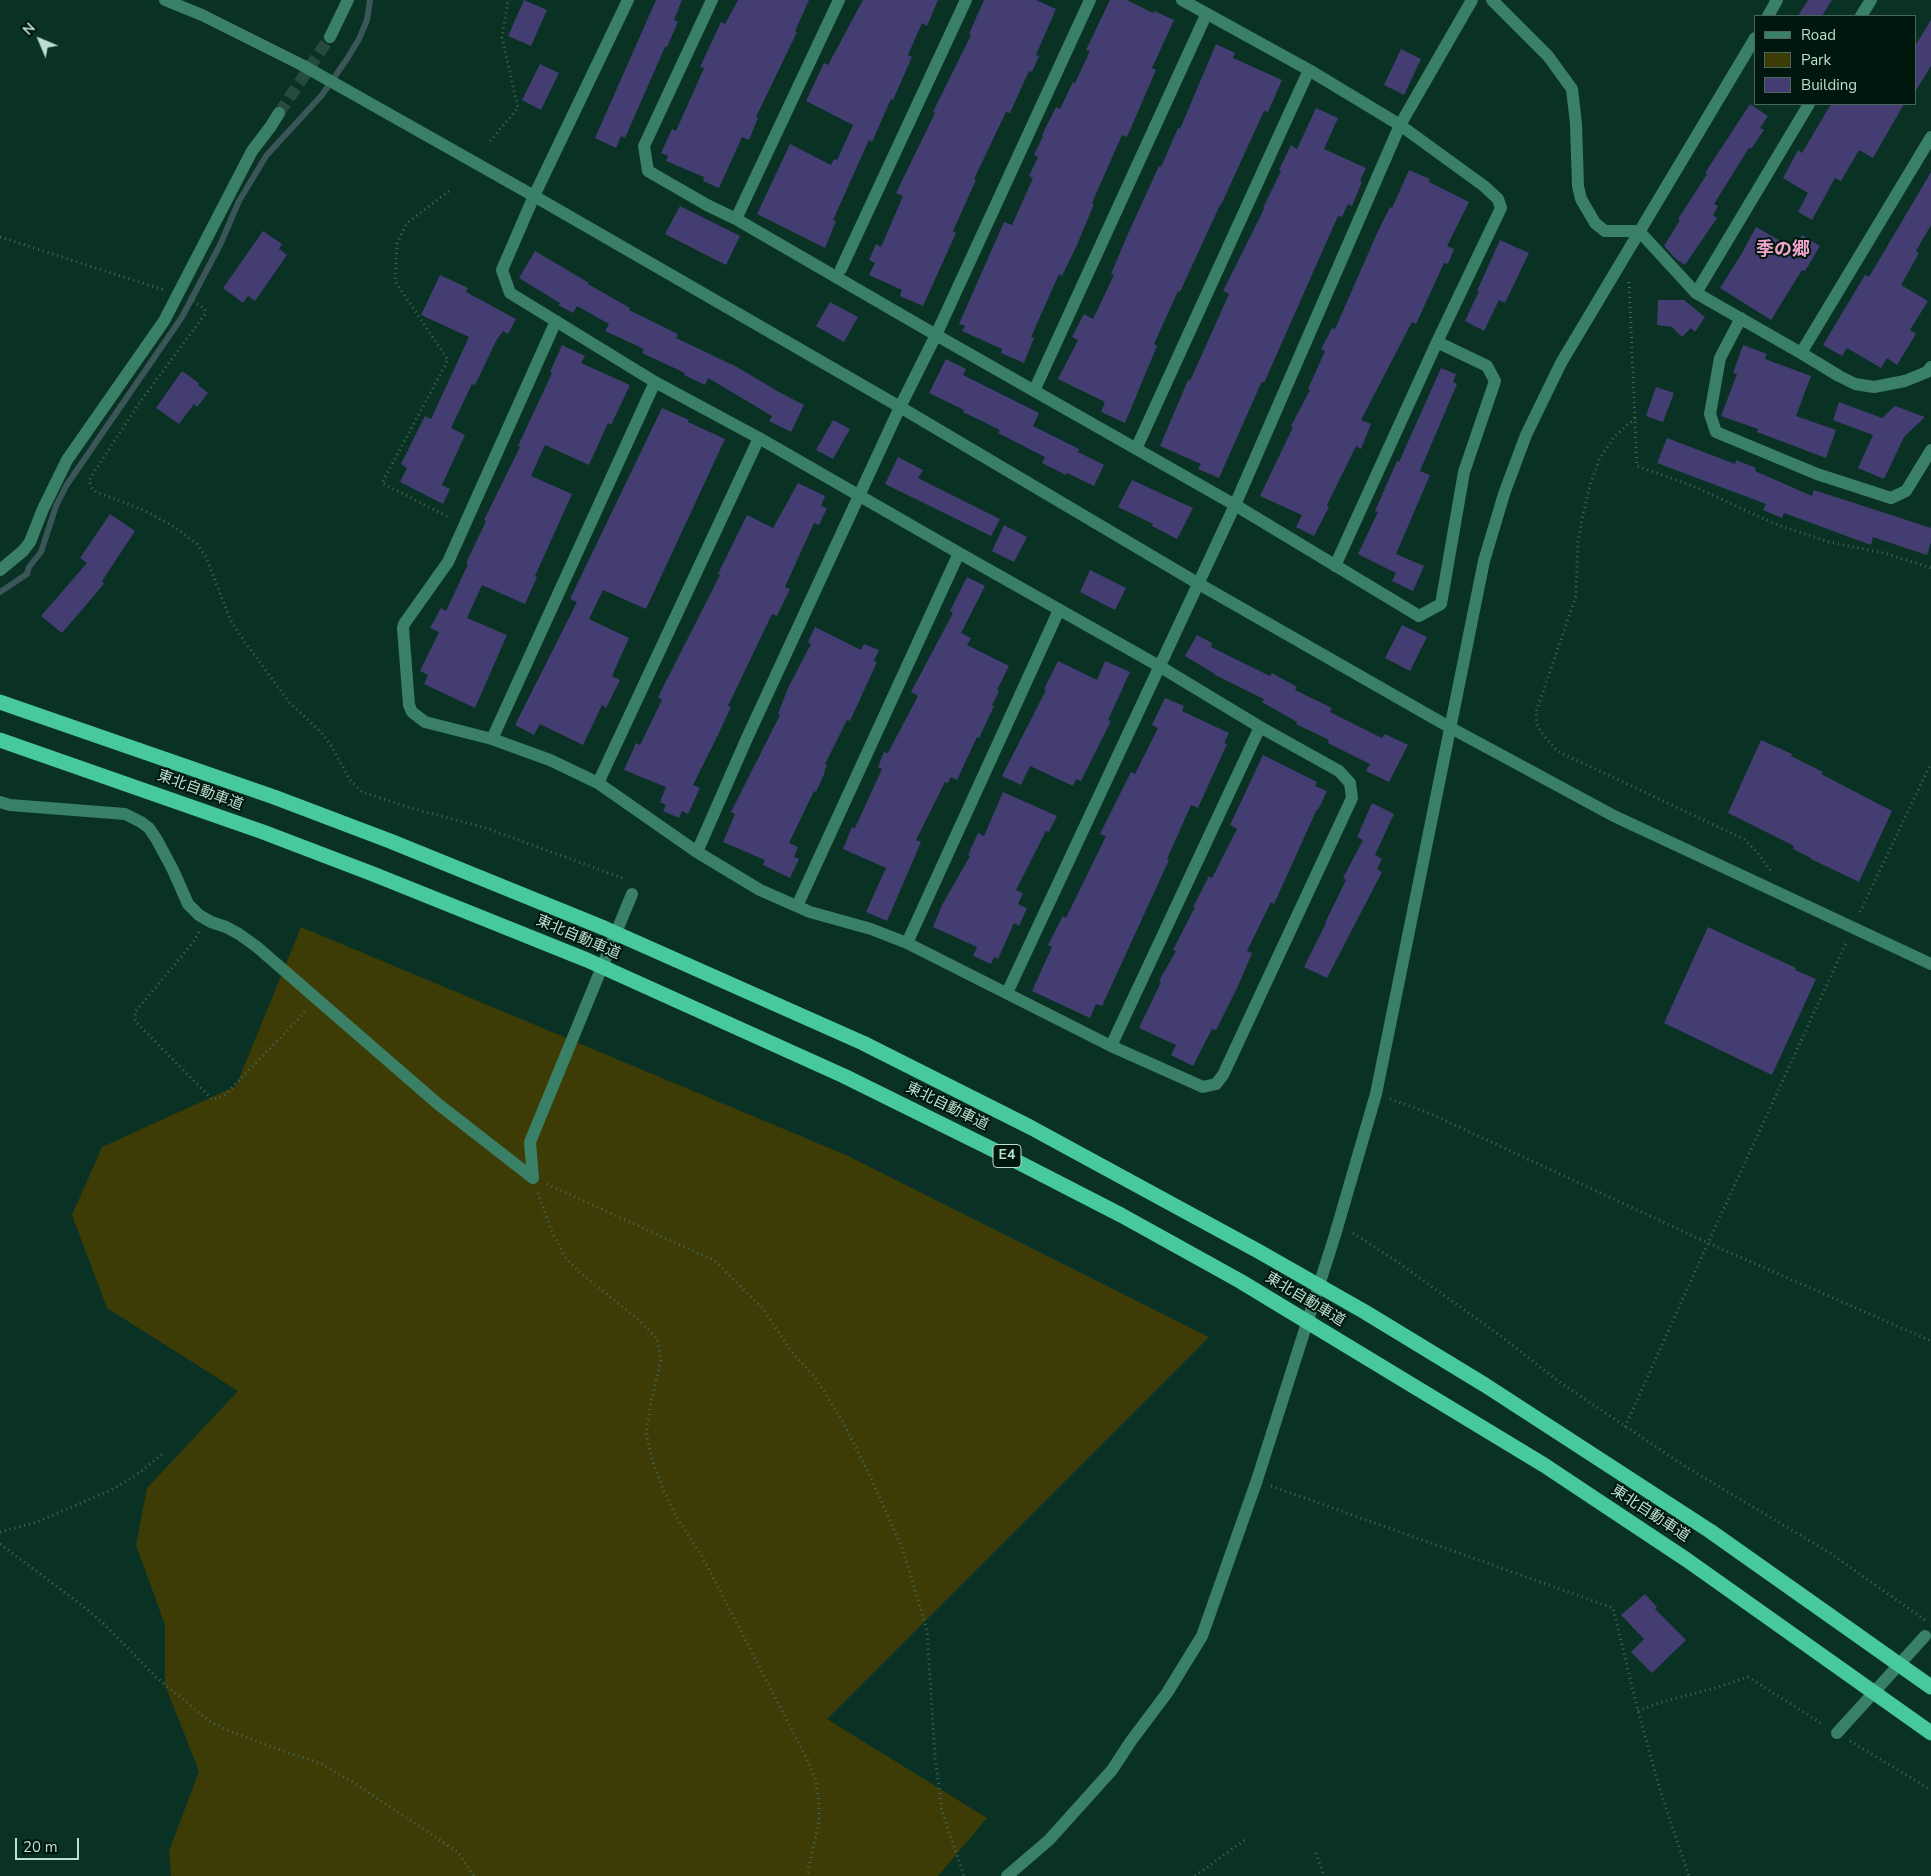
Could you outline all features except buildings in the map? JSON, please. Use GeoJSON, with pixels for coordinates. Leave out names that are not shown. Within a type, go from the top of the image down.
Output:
{"type":"FeatureCollection","features":[{"type":"Feature","properties":{"kind":"highway","name":"東北自動車道"},"geometry":{"type":"LineString","coordinates":[[0,702],[274,797],[390,841],[604,928],[863,1044],[1030,1128],[1258,1251],[1365,1312],[1485,1385],[1710,1531],[1931,1687]]}},
{"type":"Feature","properties":{"kind":"highway","name":"東北自動車道"},"geometry":{"type":"LineString","coordinates":[[0,740],[263,832],[587,960],[844,1076],[1121,1215],[1240,1282],[1544,1465],[1687,1560],[1931,1733]]}},
{"type":"Feature","properties":{"kind":"street"},"geometry":{"type":"LineString","coordinates":[[165,0],[202,15],[302,65],[534,196],[1199,584],[1451,728],[1614,816],[1931,964]]}},
{"type":"Feature","properties":{"kind":"street"},"geometry":{"type":"LineString","coordinates":[[330,37],[348,0]]}},
{"type":"Feature","properties":{"kind":"street"},"geometry":{"type":"LineString","coordinates":[[556,321],[448,562],[403,628],[409,705],[412,712],[426,722],[492,739],[550,760],[598,783],[697,852],[760,890],[810,912],[871,929],[907,943],[1111,1046],[1203,1087],[1216,1084],[1227,1066],[1352,798],[1350,783],[1338,771],[1260,727],[1159,666],[759,438],[655,382],[556,321],[510,293],[502,270],[534,196],[628,0]]}},
{"type":"Feature","properties":{"kind":"street"},"geometry":{"type":"LineString","coordinates":[[712,0],[644,146],[648,171],[707,205],[736,218],[936,335],[1235,505],[1419,616],[1441,604],[1464,472],[1495,382],[1487,366],[1436,342]]}},
{"type":"Feature","properties":{"kind":"street"},"geometry":{"type":"LineString","coordinates":[[736,218],[839,0]]}},
{"type":"Feature","properties":{"kind":"street"},"geometry":{"type":"LineString","coordinates":[[841,269],[966,0]]}},
{"type":"Feature","properties":{"kind":"street"},"geometry":{"type":"LineString","coordinates":[[697,852],[747,738],[900,408],[936,335],[1090,0]]}},
{"type":"Feature","properties":{"kind":"street"},"geometry":{"type":"LineString","coordinates":[[1182,0],[1206,15],[1309,70],[1400,125],[1484,186],[1498,199],[1501,208],[1436,342],[1335,566]]}},
{"type":"Feature","properties":{"kind":"street"},"geometry":{"type":"LineString","coordinates":[[1007,993],[1235,505],[1400,125],[1472,0]]}},
{"type":"Feature","properties":{"kind":"street"},"geometry":{"type":"LineString","coordinates":[[1492,0],[1548,56],[1572,89],[1576,124],[1578,186],[1581,199],[1595,222],[1606,231],[1639,230],[1696,293],[1855,384],[1874,387],[1905,381],[1930,373]]}},
{"type":"Feature","properties":{"kind":"street"},"geometry":{"type":"LineString","coordinates":[[1769,15],[1777,0]]}},
{"type":"Feature","properties":{"kind":"street"},"geometry":{"type":"LineString","coordinates":[[1862,15],[1871,0]]}},
{"type":"Feature","properties":{"kind":"street"},"geometry":{"type":"LineString","coordinates":[[1034,391],[1206,15]]}},
{"type":"Feature","properties":{"kind":"street"},"geometry":{"type":"LineString","coordinates":[[1007,1876],[1049,1840],[1112,1770],[1167,1693],[1202,1636],[1290,1376],[1376,1094],[1484,561],[1504,494],[1526,435],[1561,363],[1754,40]]}},
{"type":"Feature","properties":{"kind":"street"},"geometry":{"type":"LineString","coordinates":[[1136,449],[1309,70]]}},
{"type":"Feature","properties":{"kind":"street"},"geometry":{"type":"LineString","coordinates":[[1696,293],[1808,105]]}},
{"type":"Feature","properties":{"kind":"street"},"geometry":{"type":"LineString","coordinates":[[0,570],[23,551],[30,542],[43,509],[67,460],[164,322],[252,151],[279,113]]}},
{"type":"Feature","properties":{"kind":"street"},"geometry":{"type":"LineString","coordinates":[[1802,353],[1931,137]]}},
{"type":"Feature","properties":{"kind":"street"},"geometry":{"type":"LineString","coordinates":[[1741,318],[1720,358],[1710,414],[1716,432],[1817,474],[1891,498],[1906,491],[1931,450]]}},
{"type":"Feature","properties":{"kind":"street"},"geometry":{"type":"LineString","coordinates":[[492,739],[655,382]]}},
{"type":"Feature","properties":{"kind":"street"},"geometry":{"type":"LineString","coordinates":[[598,783],[759,438]]}},
{"type":"Feature","properties":{"kind":"street"},"geometry":{"type":"LineString","coordinates":[[797,906],[960,553]]}},
{"type":"Feature","properties":{"kind":"street"},"geometry":{"type":"LineString","coordinates":[[907,943],[1059,610]]}},
{"type":"Feature","properties":{"kind":"street"},"geometry":{"type":"LineString","coordinates":[[1111,1046],[1260,727]]}},
{"type":"Feature","properties":{"kind":"street"},"geometry":{"type":"LineString","coordinates":[[0,802],[10,805],[125,814],[141,822],[149,828],[164,851],[188,904],[203,918],[239,934],[438,1104],[533,1178]]}},
{"type":"Feature","properties":{"kind":"street"},"geometry":{"type":"LineString","coordinates":[[533,1178],[530,1142],[632,894]]}},
{"type":"Feature","properties":{"kind":"street"},"geometry":{"type":"LineString","coordinates":[[1837,1733],[1924,1636]]}},
{"type":"Feature","properties":{"kind":"path"},"geometry":{"type":"LineString","coordinates":[[490,141],[518,108],[502,38],[508,0]]}},
{"type":"Feature","properties":{"kind":"path"},"geometry":{"type":"LineString","coordinates":[[449,191],[407,223],[397,242],[395,281],[448,360],[382,483],[464,525]]}},
{"type":"Feature","properties":{"kind":"path"},"geometry":{"type":"LineString","coordinates":[[0,237],[179,294],[205,309],[205,314],[138,405],[90,480],[92,488],[96,492],[170,524],[197,544],[206,557],[230,619],[244,641],[290,703],[321,732],[332,747],[350,780],[362,792],[414,809],[486,828],[628,880],[632,894]]}},
{"type":"Feature","properties":{"kind":"path"},"geometry":{"type":"LineString","coordinates":[[1635,418],[1614,437],[1599,460],[1591,482],[1582,513],[1578,542],[1576,596],[1536,712],[1537,724],[1557,751],[1744,839],[1772,872]]}},
{"type":"Feature","properties":{"kind":"path"},"geometry":{"type":"LineString","coordinates":[[1625,1427],[1708,1243],[1931,763]]}},
{"type":"Feature","properties":{"kind":"path"},"geometry":{"type":"LineString","coordinates":[[203,918],[194,940],[135,1012],[136,1021],[213,1100],[225,1095],[316,1000]]}},
{"type":"Feature","properties":{"kind":"path"},"geometry":{"type":"LineString","coordinates":[[1376,1094],[1431,1114],[1708,1243],[1931,1340]]}},
{"type":"Feature","properties":{"kind":"path"},"geometry":{"type":"LineString","coordinates":[[533,1178],[552,1232],[565,1257],[579,1272],[634,1316],[657,1338],[661,1359],[646,1433],[652,1459],[664,1492],[679,1521],[702,1556],[808,1761],[815,1779],[819,1822],[807,1876]]}},
{"type":"Feature","properties":{"kind":"path"},"geometry":{"type":"LineString","coordinates":[[533,1178],[715,1261],[763,1309],[792,1352],[816,1379],[844,1424],[872,1480],[903,1550],[927,1630],[942,1811],[964,1876]]}},
{"type":"Feature","properties":{"kind":"path"},"geometry":{"type":"LineString","coordinates":[[1336,1229],[1407,1269],[1502,1337],[1558,1381],[1625,1427],[1683,1466],[1830,1553],[1931,1625]]}},
{"type":"Feature","properties":{"kind":"path"},"geometry":{"type":"LineString","coordinates":[[0,1532],[37,1522],[109,1491],[132,1478],[164,1453]]}},
{"type":"Feature","properties":{"kind":"path"},"geometry":{"type":"LineString","coordinates":[[1256,1480],[1613,1608],[1638,1711],[1661,1793],[1689,1876]]}},
{"type":"Feature","properties":{"kind":"path"},"geometry":{"type":"LineString","coordinates":[[0,1544],[83,1606],[104,1624],[157,1678],[209,1721],[232,1732],[320,1763],[354,1783],[458,1852],[474,1876]]}},
{"type":"Feature","properties":{"kind":"path"},"geometry":{"type":"LineString","coordinates":[[1638,1711],[1662,1702],[1716,1688],[1748,1677],[1931,1790]]}},
{"type":"Feature","properties":{"kind":"path"},"geometry":{"type":"LineString","coordinates":[[1195,1876],[1246,1839]]}},
{"type":"Feature","properties":{"kind":"path"},"geometry":{"type":"LineString","coordinates":[[1316,1853],[1324,1876]]}},
{"type":"Feature","properties":{"kind":"green space"},"geometry":{"type":"Polygon","coordinates":[[[301,927],[846,1155],[1209,1337],[827,1719],[987,1818],[938,1876],[171,1876],[169,1851],[199,1771],[165,1685],[165,1625],[136,1545],[147,1488],[238,1391],[107,1308],[72,1215],[102,1147],[236,1086],[301,927]]]}},
{"type":"Feature","properties":{"kind":"waterway"},"geometry":{"type":"LineString","coordinates":[[0,592],[27,574],[29,567],[41,552],[56,506],[66,486],[182,317],[220,245],[239,201],[266,156],[322,95],[347,59],[359,39],[367,20],[370,0]]}},
{"type":"Feature","properties":{"kind":"tunnel"},"geometry":{"type":"LineString","coordinates":[[279,113],[330,37]]}},
{"type":"Feature","properties":{"kind":"district","name":"季の郷"},"geometry":{"type":"Point","coordinates":[1783,251]}}]}
